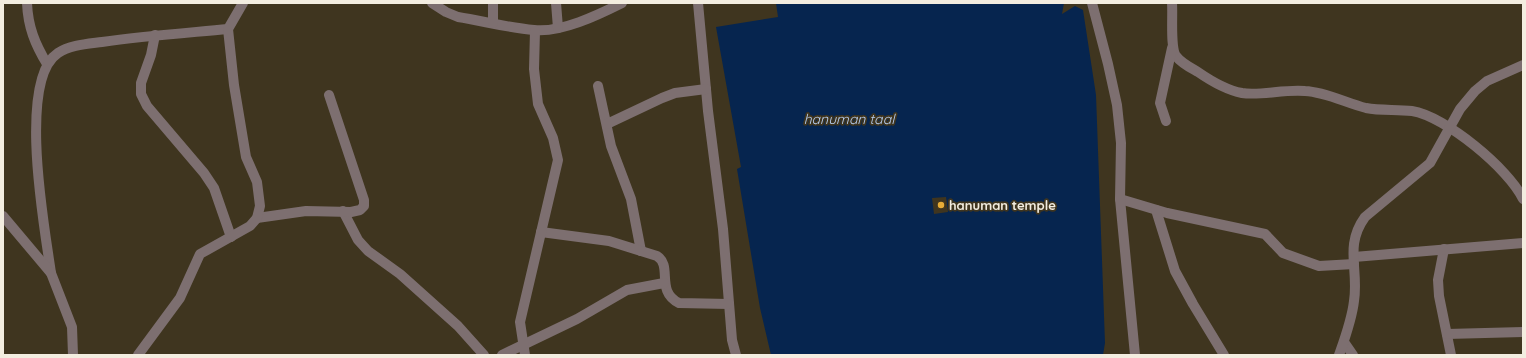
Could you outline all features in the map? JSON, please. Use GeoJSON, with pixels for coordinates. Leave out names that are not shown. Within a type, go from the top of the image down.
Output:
{"type":"FeatureCollection","features":[{"type":"Feature","properties":{"kind":"street"},"geometry":{"type":"LineString","coordinates":[[27,3],[28,16],[35,44],[47,64]]}},
{"type":"Feature","properties":{"kind":"street"},"geometry":{"type":"LineString","coordinates":[[138,355],[180,298],[200,254],[250,226],[257,218],[260,206],[258,188],[246,157],[234,85],[228,29],[242,3]]}},
{"type":"Feature","properties":{"kind":"street"},"geometry":{"type":"LineString","coordinates":[[432,3],[446,12],[458,16],[535,31],[558,28],[592,18],[622,3]]}},
{"type":"Feature","properties":{"kind":"street"},"geometry":{"type":"LineString","coordinates":[[492,3],[493,23]]}},
{"type":"Feature","properties":{"kind":"street"},"geometry":{"type":"LineString","coordinates":[[556,3],[558,28]]}},
{"type":"Feature","properties":{"kind":"street"},"geometry":{"type":"LineString","coordinates":[[698,3],[706,89],[723,229],[732,340],[736,355]]}},
{"type":"Feature","properties":{"kind":"street"},"geometry":{"type":"LineString","coordinates":[[1092,3],[1117,106],[1120,143],[1120,199],[1135,355]]}},
{"type":"Feature","properties":{"kind":"street"},"geometry":{"type":"LineString","coordinates":[[1166,121],[1160,103],[1172,48],[1172,3]]}},
{"type":"Feature","properties":{"kind":"street"},"geometry":{"type":"LineString","coordinates":[[72,355],[72,327],[51,273],[39,185],[36,119],[41,84],[47,64],[58,53],[72,47],[155,36],[228,29]]}},
{"type":"Feature","properties":{"kind":"street"},"geometry":{"type":"LineString","coordinates":[[525,355],[522,344],[520,322],[558,160],[553,138],[538,104],[534,69],[535,31]]}},
{"type":"Feature","properties":{"kind":"street"},"geometry":{"type":"LineString","coordinates":[[155,36],[151,55],[141,83],[141,94],[147,106],[211,183],[231,237]]}},
{"type":"Feature","properties":{"kind":"street"},"geometry":{"type":"LineString","coordinates":[[1172,48],[1175,56],[1181,62],[1206,78],[1230,90],[1243,93],[1285,90],[1307,91],[1368,108],[1412,111],[1431,116],[1450,127],[1501,171],[1511,181],[1523,199]]}},
{"type":"Feature","properties":{"kind":"street"},"geometry":{"type":"LineString","coordinates":[[1339,355],[1344,342],[1354,301],[1353,240],[1359,226],[1365,217],[1430,163],[1460,109],[1475,91],[1487,81],[1523,65]]}},
{"type":"Feature","properties":{"kind":"street"},"geometry":{"type":"LineString","coordinates":[[598,86],[611,146],[631,199],[642,251]]}},
{"type":"Feature","properties":{"kind":"street"},"geometry":{"type":"LineString","coordinates":[[607,124],[675,93],[706,89]]}},
{"type":"Feature","properties":{"kind":"street"},"geometry":{"type":"LineString","coordinates":[[257,218],[306,211],[343,212],[360,210],[364,206],[364,200],[329,95]]}},
{"type":"Feature","properties":{"kind":"street"},"geometry":{"type":"LineString","coordinates":[[1120,199],[1156,210],[1265,234],[1283,253],[1319,266],[1354,260],[1444,249],[1523,243]]}},
{"type":"Feature","properties":{"kind":"street"},"geometry":{"type":"LineString","coordinates":[[1156,210],[1175,271],[1224,355]]}},
{"type":"Feature","properties":{"kind":"street"},"geometry":{"type":"LineString","coordinates":[[343,212],[358,240],[368,251],[400,274],[458,326],[484,355]]}},
{"type":"Feature","properties":{"kind":"street"},"geometry":{"type":"LineString","coordinates":[[3,216],[51,273]]}},
{"type":"Feature","properties":{"kind":"street"},"geometry":{"type":"LineString","coordinates":[[541,232],[609,241],[642,251],[662,259],[664,265],[664,283],[668,295],[672,300],[679,303],[729,304]]}},
{"type":"Feature","properties":{"kind":"street"},"geometry":{"type":"LineString","coordinates":[[1444,249],[1438,280],[1439,296],[1448,334],[1451,355]]}},
{"type":"Feature","properties":{"kind":"street"},"geometry":{"type":"LineString","coordinates":[[502,355],[522,344],[577,319],[627,290],[664,283]]}},
{"type":"Feature","properties":{"kind":"street"},"geometry":{"type":"LineString","coordinates":[[1448,334],[1523,332]]}},
{"type":"Feature","properties":{"kind":"street"},"geometry":{"type":"LineString","coordinates":[[1344,342],[1353,355]]}},
{"type":"Feature","properties":{"kind":"water","name":"hanuman taal"},"geometry":{"type":"Polygon","coordinates":[[[776,3],[1064,3],[1062,14],[1075,6],[1083,10],[1096,95],[1105,343],[1103,355],[771,355],[760,308],[737,169],[741,167],[716,27],[778,17],[776,3]],[[946,197],[932,198],[934,214],[948,212],[946,197]]]}},
{"type":"Feature","properties":{"kind":"place","name":"hanuman temple"},"geometry":{"type":"Point","coordinates":[941,205]}}]}
